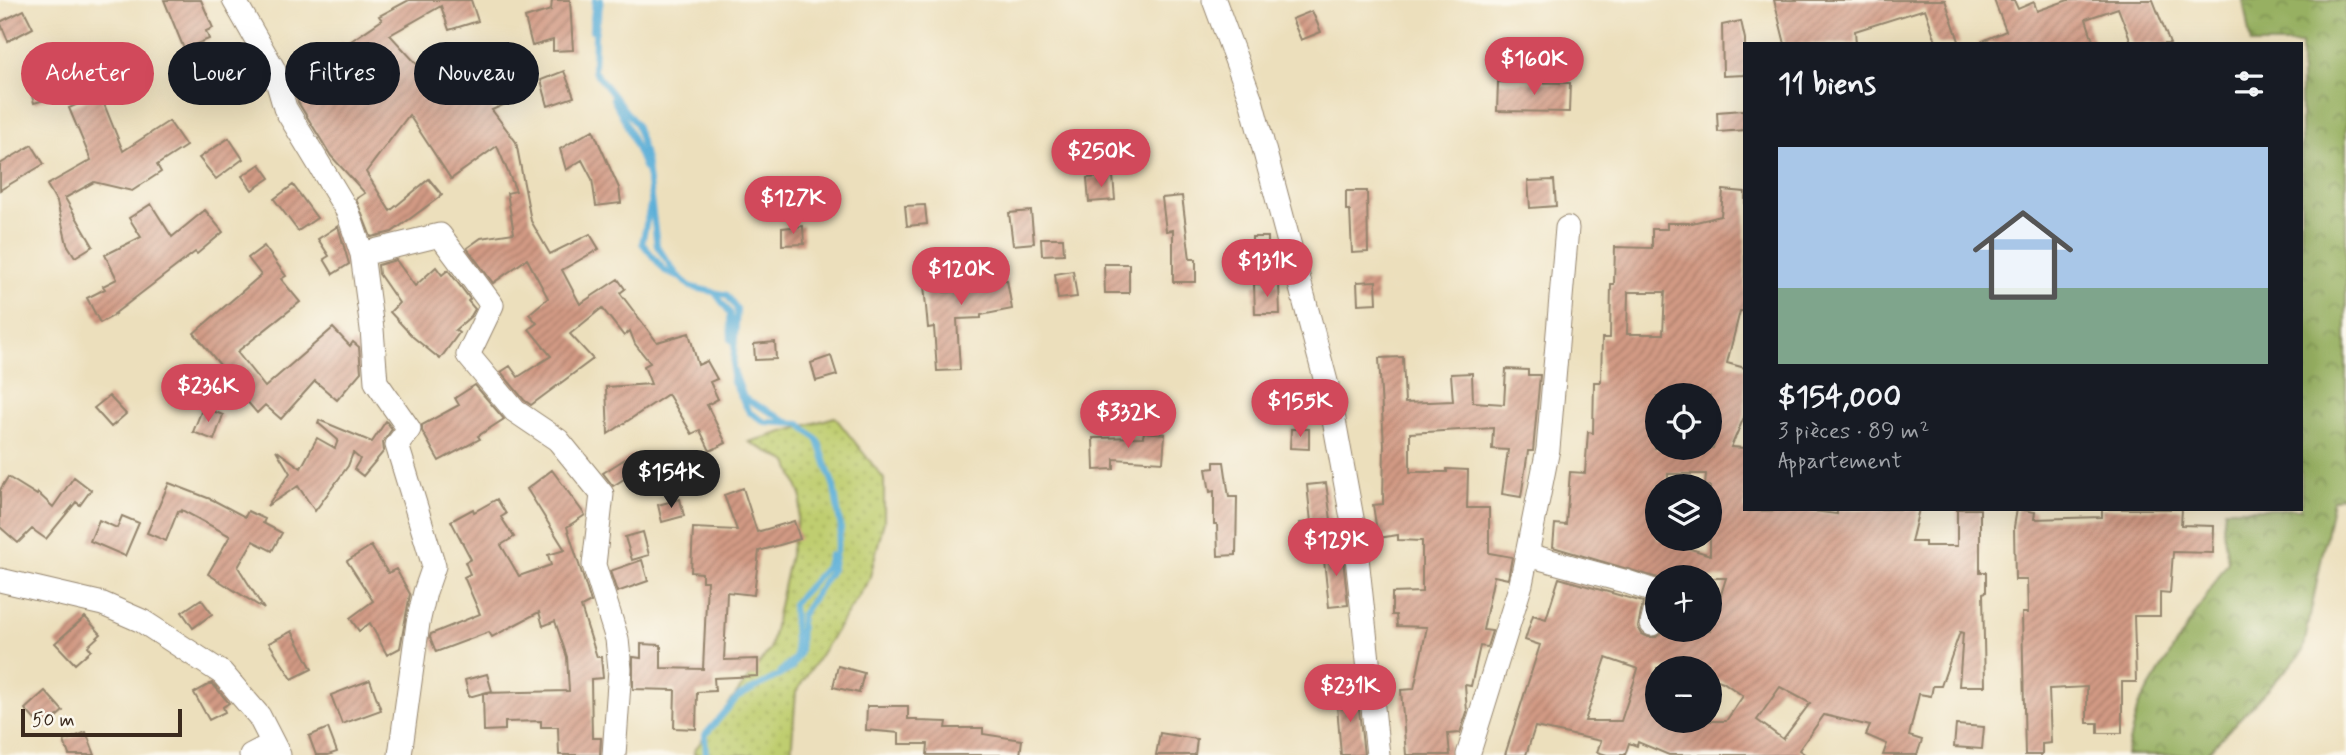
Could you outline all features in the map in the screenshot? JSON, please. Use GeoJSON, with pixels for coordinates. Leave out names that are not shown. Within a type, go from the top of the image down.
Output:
{"type":"FeatureCollection","features":[{"type":"Feature","properties":{"kind":"street"},"geometry":{"type":"LineString","coordinates":[[234,0],[274,70],[285,107],[348,212],[362,254],[376,382],[409,429],[397,445],[434,566],[416,634],[400,755]]}},
{"type":"Feature","properties":{"kind":"street"},"geometry":{"type":"LineString","coordinates":[[1214,0],[1251,100],[1329,393],[1354,529],[1378,755]]}},
{"type":"Feature","properties":{"kind":"street"},"geometry":{"type":"LineString","coordinates":[[1468,755],[1475,740],[1528,555],[1548,449],[1567,228]]}},
{"type":"Feature","properties":{"kind":"street"},"geometry":{"type":"LineString","coordinates":[[362,254],[440,235],[492,305],[468,355],[515,411],[558,440],[602,494],[594,565],[617,639],[620,669],[614,755]]}},
{"type":"Feature","properties":{"kind":"street"},"geometry":{"type":"LineString","coordinates":[[1528,555],[1645,588]]}},
{"type":"Feature","properties":{"kind":"street"},"geometry":{"type":"LineString","coordinates":[[0,580],[103,604],[142,621],[222,673],[259,716],[276,750],[251,755]]}},
{"type":"Feature","properties":{"kind":"green space"},"geometry":{"type":"Polygon","coordinates":[[[2243,0],[2346,0],[2346,495],[2333,500],[2303,652],[2205,755],[2126,755],[2138,706],[2228,561],[2223,528],[2225,511],[2303,511],[2303,42],[2251,42],[2243,0]]]}},
{"type":"Feature","properties":{"kind":"green space"},"geometry":{"type":"Polygon","coordinates":[[[835,417],[884,479],[884,521],[869,580],[796,692],[791,755],[694,755],[694,751],[770,649],[802,498],[788,462],[749,442],[835,417]]]}},
{"type":"Feature","properties":{"kind":"building"},"geometry":{"type":"Polygon","coordinates":[[[164,0],[201,0],[213,28],[206,31],[209,39],[202,42],[181,42],[164,0]]]}},
{"type":"Feature","properties":{"kind":"building"},"geometry":{"type":"Polygon","coordinates":[[[409,0],[471,0],[478,21],[449,30],[441,6],[390,35],[396,42],[349,42],[382,20],[379,16],[409,0]]]}},
{"type":"Feature","properties":{"kind":"building"},"geometry":{"type":"Polygon","coordinates":[[[552,0],[570,0],[573,50],[553,51],[553,40],[539,44],[531,42],[525,18],[551,10],[552,0]]]}},
{"type":"Feature","properties":{"kind":"building"},"geometry":{"type":"Polygon","coordinates":[[[1774,0],[1945,0],[1959,42],[1936,42],[1925,9],[1855,31],[1856,42],[1784,42],[1774,0]]]}},
{"type":"Feature","properties":{"kind":"building"},"geometry":{"type":"Polygon","coordinates":[[[1994,0],[2014,0],[2018,9],[2034,2],[2037,11],[2068,0],[2153,0],[2169,42],[2131,42],[2118,8],[2086,19],[2093,42],[1981,42],[2006,31],[1994,0]]]}},
{"type":"Feature","properties":{"kind":"building"},"geometry":{"type":"Polygon","coordinates":[[[24,10],[33,28],[8,41],[0,22],[24,10]]]}},
{"type":"Feature","properties":{"kind":"building"},"geometry":{"type":"Polygon","coordinates":[[[1312,11],[1321,32],[1301,40],[1292,19],[1312,11]]]}},
{"type":"Feature","properties":{"kind":"building"},"geometry":{"type":"Polygon","coordinates":[[[1741,21],[1745,39],[1743,75],[1723,76],[1722,25],[1741,21]]]}},
{"type":"Feature","properties":{"kind":"building"},"geometry":{"type":"Polygon","coordinates":[[[400,46],[414,61],[414,105],[503,105],[492,110],[516,142],[531,221],[550,254],[590,234],[599,249],[562,270],[580,304],[618,279],[625,289],[620,293],[657,342],[689,333],[698,365],[707,361],[717,379],[710,382],[718,399],[707,405],[726,443],[710,451],[700,430],[692,434],[668,394],[608,434],[606,387],[651,384],[644,366],[650,363],[635,344],[630,331],[624,336],[602,308],[570,334],[593,359],[531,405],[501,372],[510,366],[518,377],[551,356],[529,329],[537,323],[529,314],[548,298],[527,259],[493,283],[467,248],[481,238],[514,233],[507,193],[516,191],[497,146],[451,179],[409,115],[366,172],[390,211],[429,179],[442,195],[392,232],[371,237],[356,199],[365,193],[331,156],[300,105],[400,105],[400,46]]]}},
{"type":"Feature","properties":{"kind":"building"},"geometry":{"type":"Polygon","coordinates":[[[564,71],[574,97],[548,106],[541,80],[564,71]]]}},
{"type":"Feature","properties":{"kind":"building"},"geometry":{"type":"Polygon","coordinates":[[[1498,82],[1570,83],[1569,112],[1497,111],[1498,82]]]}},
{"type":"Feature","properties":{"kind":"building"},"geometry":{"type":"Polygon","coordinates":[[[76,105],[104,105],[123,151],[169,121],[186,146],[157,165],[161,172],[132,191],[94,182],[65,198],[93,246],[75,257],[67,244],[57,202],[47,185],[91,160],[69,108],[76,105]]]}},
{"type":"Feature","properties":{"kind":"building"},"geometry":{"type":"Polygon","coordinates":[[[1743,110],[1743,130],[1718,132],[1717,112],[1743,110]]]}},
{"type":"Feature","properties":{"kind":"building"},"geometry":{"type":"Polygon","coordinates":[[[593,130],[619,188],[621,203],[596,206],[592,179],[582,160],[566,170],[560,149],[593,130]]]}},
{"type":"Feature","properties":{"kind":"building"},"geometry":{"type":"Polygon","coordinates":[[[229,138],[243,159],[216,179],[199,158],[229,138]]]}},
{"type":"Feature","properties":{"kind":"building"},"geometry":{"type":"Polygon","coordinates":[[[32,145],[44,164],[0,190],[0,164],[32,145]]]}},
{"type":"Feature","properties":{"kind":"building"},"geometry":{"type":"Polygon","coordinates":[[[260,164],[270,178],[252,190],[242,176],[260,164]]]}},
{"type":"Feature","properties":{"kind":"building"},"geometry":{"type":"Polygon","coordinates":[[[1113,176],[1115,200],[1089,202],[1087,178],[1113,176]]]}},
{"type":"Feature","properties":{"kind":"building"},"geometry":{"type":"Polygon","coordinates":[[[1554,180],[1556,206],[1530,208],[1528,181],[1554,180]]]}},
{"type":"Feature","properties":{"kind":"building"},"geometry":{"type":"Polygon","coordinates":[[[293,185],[317,218],[298,231],[274,199],[293,185]]]}},
{"type":"Feature","properties":{"kind":"building"},"geometry":{"type":"Polygon","coordinates":[[[1723,190],[1743,192],[1743,311],[1740,311],[1727,363],[1743,367],[1743,420],[1731,447],[1743,448],[1743,511],[1814,511],[1837,514],[1837,511],[1919,511],[1911,542],[1925,542],[1925,546],[1957,546],[1957,511],[1980,511],[1980,572],[1986,572],[1986,592],[1983,593],[1985,686],[1959,686],[1963,633],[1960,632],[1941,686],[1933,686],[1931,696],[1919,694],[1909,736],[1922,740],[1917,755],[1883,755],[1887,744],[1866,735],[1870,726],[1824,715],[1799,750],[1806,755],[1669,755],[1638,742],[1637,746],[1629,743],[1625,755],[1607,755],[1597,752],[1601,741],[1535,727],[1526,755],[1505,755],[1540,645],[1525,640],[1533,615],[1546,619],[1559,578],[1643,602],[1638,627],[1645,636],[1645,642],[1722,642],[1722,591],[1726,578],[1722,578],[1722,565],[1645,565],[1645,574],[1553,547],[1555,524],[1566,525],[1570,472],[1585,473],[1588,432],[1593,433],[1594,382],[1601,382],[1602,338],[1610,338],[1615,247],[1652,248],[1652,229],[1667,229],[1667,223],[1692,223],[1721,216],[1723,190]],[[1628,292],[1627,334],[1663,334],[1665,292],[1628,292]],[[1606,658],[1585,721],[1621,721],[1638,669],[1606,658]],[[1780,687],[1757,720],[1783,739],[1810,703],[1780,687]]]}},
{"type":"Feature","properties":{"kind":"building"},"geometry":{"type":"Polygon","coordinates":[[[1346,191],[1367,191],[1368,252],[1352,253],[1350,210],[1346,210],[1346,191]]]}},
{"type":"Feature","properties":{"kind":"building"},"geometry":{"type":"Polygon","coordinates":[[[1182,196],[1190,259],[1196,259],[1196,282],[1173,282],[1173,230],[1166,231],[1162,198],[1182,196]]]}},
{"type":"Feature","properties":{"kind":"building"},"geometry":{"type":"Polygon","coordinates":[[[151,204],[172,237],[205,210],[223,232],[115,315],[100,323],[87,298],[117,279],[105,255],[141,237],[129,218],[151,204]]]}},
{"type":"Feature","properties":{"kind":"building"},"geometry":{"type":"Polygon","coordinates":[[[925,205],[927,224],[907,226],[905,206],[925,205]]]}},
{"type":"Feature","properties":{"kind":"building"},"geometry":{"type":"Polygon","coordinates":[[[1031,211],[1034,243],[1013,245],[1009,213],[1031,211]]]}},
{"type":"Feature","properties":{"kind":"building"},"geometry":{"type":"Polygon","coordinates":[[[338,226],[349,264],[333,274],[324,259],[329,256],[318,239],[338,226]]]}},
{"type":"Feature","properties":{"kind":"building"},"geometry":{"type":"Polygon","coordinates":[[[803,226],[804,244],[782,245],[782,228],[803,226]]]}},
{"type":"Feature","properties":{"kind":"building"},"geometry":{"type":"Polygon","coordinates":[[[1252,237],[1268,237],[1268,265],[1252,265],[1252,237]]]}},
{"type":"Feature","properties":{"kind":"building"},"geometry":{"type":"Polygon","coordinates":[[[1041,238],[1063,238],[1064,254],[1042,255],[1041,238]]]}},
{"type":"Feature","properties":{"kind":"building"},"geometry":{"type":"Polygon","coordinates":[[[264,246],[286,276],[281,279],[300,302],[237,352],[265,387],[333,328],[350,346],[353,342],[359,347],[361,372],[337,400],[315,381],[281,419],[265,405],[257,413],[194,333],[261,275],[248,258],[264,246]]]}},
{"type":"Feature","properties":{"kind":"building"},"geometry":{"type":"Polygon","coordinates":[[[998,253],[1003,280],[1007,280],[1012,309],[981,315],[981,318],[957,319],[960,370],[937,371],[934,327],[928,328],[922,264],[939,262],[944,292],[988,289],[982,256],[998,253]]]}},
{"type":"Feature","properties":{"kind":"building"},"geometry":{"type":"Polygon","coordinates":[[[396,260],[415,286],[436,267],[442,275],[448,270],[475,309],[455,330],[459,333],[440,359],[413,337],[390,312],[399,303],[379,274],[378,265],[396,260]]]}},
{"type":"Feature","properties":{"kind":"building"},"geometry":{"type":"Polygon","coordinates":[[[1104,264],[1129,264],[1129,293],[1105,293],[1104,264]]]}},
{"type":"Feature","properties":{"kind":"building"},"geometry":{"type":"Polygon","coordinates":[[[1073,271],[1077,297],[1058,299],[1055,274],[1073,271]]]}},
{"type":"Feature","properties":{"kind":"building"},"geometry":{"type":"Polygon","coordinates":[[[1376,281],[1377,303],[1358,304],[1357,282],[1376,281]]]}},
{"type":"Feature","properties":{"kind":"building"},"geometry":{"type":"Polygon","coordinates":[[[1254,284],[1279,284],[1280,314],[1255,314],[1254,284]]]}},
{"type":"Feature","properties":{"kind":"building"},"geometry":{"type":"Polygon","coordinates":[[[775,342],[776,359],[755,360],[754,344],[775,342]]]}},
{"type":"Feature","properties":{"kind":"building"},"geometry":{"type":"Polygon","coordinates":[[[831,356],[837,375],[816,381],[811,363],[831,356]]]}},
{"type":"Feature","properties":{"kind":"building"},"geometry":{"type":"Polygon","coordinates":[[[1403,357],[1405,403],[1453,401],[1451,374],[1472,373],[1473,402],[1504,404],[1506,369],[1528,370],[1528,375],[1540,375],[1533,451],[1528,451],[1521,497],[1502,494],[1508,450],[1492,449],[1493,428],[1410,433],[1410,472],[1468,470],[1467,508],[1489,508],[1489,553],[1512,557],[1508,579],[1494,576],[1483,630],[1492,631],[1487,647],[1480,646],[1471,686],[1465,685],[1467,712],[1460,733],[1448,734],[1450,755],[1406,755],[1401,690],[1414,689],[1427,627],[1397,626],[1396,615],[1392,615],[1392,593],[1422,592],[1422,541],[1398,540],[1398,535],[1378,538],[1373,505],[1383,504],[1384,445],[1379,358],[1403,357]]]}},
{"type":"Feature","properties":{"kind":"building"},"geometry":{"type":"Polygon","coordinates":[[[475,385],[504,419],[478,436],[480,439],[439,461],[422,431],[422,425],[459,405],[455,398],[475,385]]]}},
{"type":"Feature","properties":{"kind":"building"},"geometry":{"type":"Polygon","coordinates":[[[109,396],[126,414],[111,427],[94,408],[109,396]]]}},
{"type":"Feature","properties":{"kind":"building"},"geometry":{"type":"Polygon","coordinates":[[[203,407],[223,415],[214,440],[193,432],[203,407]]]}},
{"type":"Feature","properties":{"kind":"building"},"geometry":{"type":"Polygon","coordinates":[[[319,420],[372,442],[386,421],[392,429],[383,442],[384,451],[363,476],[354,469],[360,459],[353,453],[348,466],[315,511],[298,486],[267,506],[290,473],[276,450],[301,468],[317,438],[335,448],[338,440],[318,423],[319,420]]]}},
{"type":"Feature","properties":{"kind":"building"},"geometry":{"type":"Polygon","coordinates":[[[1291,429],[1309,429],[1309,449],[1290,448],[1291,429]]]}},
{"type":"Feature","properties":{"kind":"building"},"geometry":{"type":"Polygon","coordinates":[[[1144,432],[1165,434],[1163,462],[1114,459],[1114,469],[1094,470],[1093,438],[1143,437],[1144,432]]]}},
{"type":"Feature","properties":{"kind":"building"},"geometry":{"type":"Polygon","coordinates":[[[633,454],[641,468],[613,486],[603,473],[633,454]]]}},
{"type":"Feature","properties":{"kind":"building"},"geometry":{"type":"Polygon","coordinates":[[[1214,462],[1224,462],[1229,497],[1237,497],[1236,555],[1218,556],[1214,491],[1210,492],[1206,469],[1214,468],[1214,462]]]}},
{"type":"Feature","properties":{"kind":"building"},"geometry":{"type":"Polygon","coordinates":[[[552,470],[585,515],[567,527],[591,602],[581,607],[597,657],[601,657],[603,678],[591,679],[592,738],[601,738],[600,755],[559,755],[558,727],[541,727],[541,721],[505,722],[505,730],[484,731],[483,693],[569,691],[567,657],[555,621],[543,626],[539,612],[492,637],[489,632],[436,652],[430,637],[431,634],[480,614],[464,577],[470,574],[465,562],[471,559],[451,521],[497,499],[506,514],[501,517],[514,537],[501,545],[519,576],[551,565],[548,555],[565,550],[527,489],[552,470]]]}},
{"type":"Feature","properties":{"kind":"building"},"geometry":{"type":"Polygon","coordinates":[[[8,477],[37,495],[38,493],[53,507],[74,477],[91,490],[80,505],[76,502],[46,539],[32,529],[18,543],[0,527],[0,490],[8,477]]]}},
{"type":"Feature","properties":{"kind":"building"},"geometry":{"type":"Polygon","coordinates":[[[169,483],[213,500],[245,517],[248,511],[265,519],[263,523],[282,533],[272,551],[253,541],[238,567],[264,609],[208,574],[230,536],[182,510],[178,511],[166,541],[147,533],[169,483]]]}},
{"type":"Feature","properties":{"kind":"building"},"geometry":{"type":"Polygon","coordinates":[[[1326,483],[1334,542],[1303,545],[1300,523],[1311,522],[1307,485],[1326,483]]]}},
{"type":"Feature","properties":{"kind":"building"},"geometry":{"type":"Polygon","coordinates":[[[743,488],[757,532],[794,521],[800,539],[759,551],[754,595],[727,592],[724,660],[758,659],[758,676],[714,678],[715,691],[697,692],[696,729],[674,728],[675,690],[633,689],[633,657],[641,658],[641,644],[661,645],[661,668],[703,669],[707,581],[702,581],[702,573],[691,572],[693,528],[737,530],[724,495],[743,488]]]}},
{"type":"Feature","properties":{"kind":"building"},"geometry":{"type":"Polygon","coordinates":[[[680,499],[684,516],[662,522],[658,505],[680,499]]]}},
{"type":"Feature","properties":{"kind":"building"},"geometry":{"type":"Polygon","coordinates":[[[2017,511],[2035,512],[2034,519],[2102,517],[2102,511],[2182,511],[2181,525],[2214,526],[2213,553],[2173,552],[2170,593],[2160,592],[2160,616],[2134,616],[2136,682],[2122,682],[2122,733],[2098,733],[2098,723],[2087,723],[2087,687],[2049,689],[2051,743],[2042,744],[2042,755],[2025,755],[2022,613],[2028,613],[2027,580],[2015,580],[2014,527],[2017,511]]]}},
{"type":"Feature","properties":{"kind":"building"},"geometry":{"type":"Polygon","coordinates":[[[122,516],[139,523],[125,556],[90,541],[99,520],[117,528],[122,516]]]}},
{"type":"Feature","properties":{"kind":"building"},"geometry":{"type":"Polygon","coordinates":[[[643,532],[649,555],[632,560],[625,537],[643,532]]]}},
{"type":"Feature","properties":{"kind":"building"},"geometry":{"type":"Polygon","coordinates":[[[371,546],[388,573],[396,569],[410,594],[400,648],[387,655],[370,623],[359,631],[350,618],[373,601],[347,561],[371,546]]]}},
{"type":"Feature","properties":{"kind":"building"},"geometry":{"type":"Polygon","coordinates":[[[1342,549],[1348,605],[1329,607],[1323,551],[1342,549]]]}},
{"type":"Feature","properties":{"kind":"building"},"geometry":{"type":"Polygon","coordinates":[[[642,560],[648,581],[617,592],[610,571],[642,560]]]}},
{"type":"Feature","properties":{"kind":"building"},"geometry":{"type":"Polygon","coordinates":[[[201,599],[212,614],[193,628],[182,612],[201,599]]]}},
{"type":"Feature","properties":{"kind":"building"},"geometry":{"type":"Polygon","coordinates":[[[85,617],[101,634],[88,646],[91,650],[75,664],[55,643],[85,617]]]}},
{"type":"Feature","properties":{"kind":"building"},"geometry":{"type":"Polygon","coordinates":[[[292,631],[312,669],[292,679],[269,643],[292,631]]]}},
{"type":"Feature","properties":{"kind":"building"},"geometry":{"type":"Polygon","coordinates":[[[838,666],[864,673],[859,693],[833,687],[838,666]]]}},
{"type":"Feature","properties":{"kind":"building"},"geometry":{"type":"Polygon","coordinates":[[[487,674],[492,691],[469,697],[465,680],[487,674]]]}},
{"type":"Feature","properties":{"kind":"building"},"geometry":{"type":"Polygon","coordinates":[[[370,680],[381,710],[342,724],[331,695],[370,680]]]}},
{"type":"Feature","properties":{"kind":"building"},"geometry":{"type":"Polygon","coordinates":[[[212,683],[229,703],[223,707],[225,712],[209,720],[194,693],[212,683]]]}},
{"type":"Feature","properties":{"kind":"building"},"geometry":{"type":"Polygon","coordinates":[[[45,691],[63,711],[43,729],[25,709],[45,691]]]}},
{"type":"Feature","properties":{"kind":"building"},"geometry":{"type":"Polygon","coordinates":[[[1357,692],[1364,755],[1341,755],[1336,693],[1357,692]]]}},
{"type":"Feature","properties":{"kind":"building"},"geometry":{"type":"Polygon","coordinates":[[[867,706],[908,706],[908,719],[947,722],[946,728],[983,728],[983,734],[1022,740],[1020,755],[927,755],[928,744],[899,744],[899,733],[866,730],[867,706]]]}},
{"type":"Feature","properties":{"kind":"building"},"geometry":{"type":"Polygon","coordinates":[[[1956,725],[1984,727],[1982,749],[1954,747],[1956,725]]]}},
{"type":"Feature","properties":{"kind":"building"},"geometry":{"type":"Polygon","coordinates":[[[328,728],[337,752],[316,755],[309,736],[328,728]]]}},
{"type":"Feature","properties":{"kind":"building"},"geometry":{"type":"Polygon","coordinates":[[[86,732],[95,755],[69,755],[64,741],[86,732]]]}},
{"type":"Feature","properties":{"kind":"building"},"geometry":{"type":"Polygon","coordinates":[[[1160,733],[1197,739],[1195,755],[1156,755],[1160,733]]]}},
{"type":"Feature","properties":{"kind":"waterway"},"geometry":{"type":"LineString","coordinates":[[592,30],[595,0]]}},
{"type":"Feature","properties":{"kind":"waterway"},"geometry":{"type":"LineString","coordinates":[[601,0],[595,35],[594,71],[636,124],[646,159],[657,246],[677,275],[691,287],[727,295],[737,309],[732,380],[749,412],[765,422],[800,424],[818,440],[834,487],[841,529],[832,569],[801,616],[800,652],[791,669],[738,697],[705,735],[706,755]]}},
{"type":"Feature","properties":{"kind":"waterway"},"geometry":{"type":"LineString","coordinates":[[613,99],[645,169]]}},
{"type":"Feature","properties":{"kind":"waterway"},"geometry":{"type":"LineString","coordinates":[[650,206],[642,243],[665,271],[676,276]]}},
{"type":"Feature","properties":{"kind":"waterway"},"geometry":{"type":"LineString","coordinates":[[715,293],[730,313],[731,340]]}},
{"type":"Feature","properties":{"kind":"waterway"},"geometry":{"type":"LineString","coordinates":[[734,371],[744,398],[789,422]]}},
{"type":"Feature","properties":{"kind":"waterway"},"geometry":{"type":"LineString","coordinates":[[781,671],[796,657],[793,604],[827,566],[830,555]]}}]}
